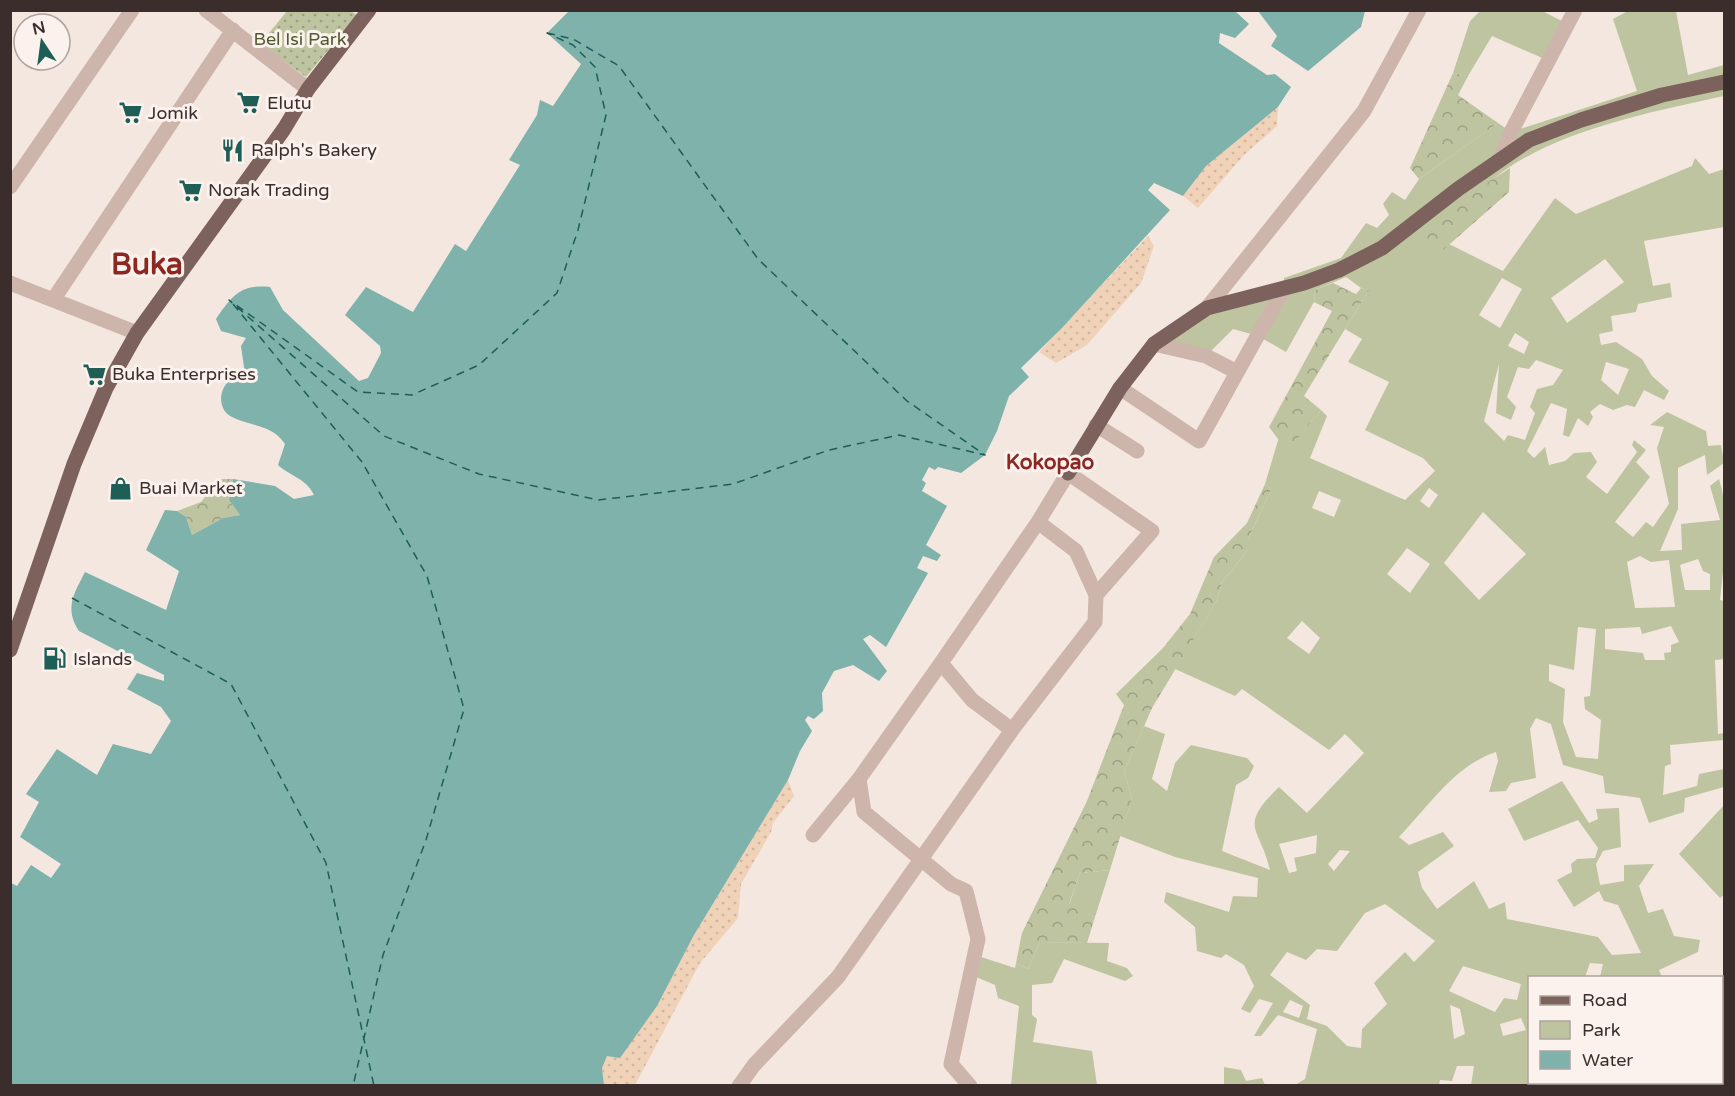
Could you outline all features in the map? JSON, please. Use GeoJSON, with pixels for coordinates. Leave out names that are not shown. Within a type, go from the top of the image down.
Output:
{"type":"FeatureCollection","features":[{"type":"Feature","properties":{"kind":"main road"},"geometry":{"type":"LineString","coordinates":[[10,650],[74,464],[106,388],[137,333],[284,129],[309,89],[369,10]]}},
{"type":"Feature","properties":{"kind":"main road"},"geometry":{"type":"LineString","coordinates":[[1068,473],[1120,388],[1154,344],[1207,308],[1284,288],[1339,270],[1382,248],[1501,157],[1529,140],[1581,120],[1662,95],[1725,82]]}},
{"type":"Feature","properties":{"kind":"street"},"geometry":{"type":"LineString","coordinates":[[10,187],[132,10]]}},
{"type":"Feature","properties":{"kind":"street"},"geometry":{"type":"LineString","coordinates":[[206,10],[309,89]]}},
{"type":"Feature","properties":{"kind":"street"},"geometry":{"type":"LineString","coordinates":[[1207,308],[1364,111],[1419,10]]}},
{"type":"Feature","properties":{"kind":"street"},"geometry":{"type":"LineString","coordinates":[[1501,157],[1511,132],[1575,10]]}},
{"type":"Feature","properties":{"kind":"street"},"geometry":{"type":"LineString","coordinates":[[53,300],[233,30]]}},
{"type":"Feature","properties":{"kind":"street"},"geometry":{"type":"LineString","coordinates":[[10,283],[137,333]]}},
{"type":"Feature","properties":{"kind":"street"},"geometry":{"type":"LineString","coordinates":[[1120,388],[1199,441],[1284,288]]}},
{"type":"Feature","properties":{"kind":"street"},"geometry":{"type":"LineString","coordinates":[[1154,344],[1206,356],[1238,372]]}},
{"type":"Feature","properties":{"kind":"street"},"geometry":{"type":"LineString","coordinates":[[1096,425],[1137,451]]}},
{"type":"Feature","properties":{"kind":"street"},"geometry":{"type":"LineString","coordinates":[[813,835],[859,779],[941,663],[1038,522],[1068,473],[1152,531],[1096,595]]}},
{"type":"Feature","properties":{"kind":"street"},"geometry":{"type":"LineString","coordinates":[[739,1086],[754,1065],[838,977],[1012,730],[1095,622],[1096,595],[1076,551],[1038,522]]}},
{"type":"Feature","properties":{"kind":"street"},"geometry":{"type":"LineString","coordinates":[[941,663],[972,700],[1012,730]]}},
{"type":"Feature","properties":{"kind":"street"},"geometry":{"type":"LineString","coordinates":[[859,779],[864,812],[951,884],[966,891],[978,939],[951,1064],[970,1086]]}},
{"type":"Feature","properties":{"kind":"green space","name":"Bel Isi Park"},"geometry":{"type":"Polygon","coordinates":[[[287,11],[351,11],[357,15],[306,77],[260,44],[287,11]]]}},
{"type":"Feature","properties":{"kind":"green space"},"geometry":{"type":"Polygon","coordinates":[[[1480,11],[1542,11],[1568,24],[1549,61],[1492,36],[1468,76],[1453,73],[1470,21],[1480,11]]]}},
{"type":"Feature","properties":{"kind":"green space"},"geometry":{"type":"Polygon","coordinates":[[[1628,11],[1676,11],[1688,75],[1724,65],[1724,96],[1603,126],[1544,148],[1517,162],[1487,185],[1473,202],[1442,250],[1449,244],[1503,271],[1555,198],[1576,214],[1692,166],[1695,158],[1709,174],[1724,169],[1724,227],[1644,241],[1653,286],[1670,283],[1672,297],[1638,304],[1636,312],[1611,316],[1613,331],[1599,334],[1601,345],[1616,342],[1642,359],[1652,376],[1669,391],[1664,400],[1644,390],[1635,407],[1627,405],[1613,410],[1600,404],[1590,412],[1593,417],[1588,426],[1578,418],[1569,437],[1563,435],[1567,409],[1551,403],[1527,451],[1534,458],[1545,447],[1549,465],[1565,461],[1574,453],[1591,452],[1597,462],[1586,477],[1607,494],[1637,452],[1632,445],[1634,440],[1646,450],[1636,462],[1650,477],[1615,522],[1633,537],[1646,522],[1653,527],[1669,504],[1657,448],[1664,427],[1650,425],[1667,412],[1706,431],[1708,446],[1721,445],[1724,463],[1707,475],[1705,455],[1678,468],[1678,509],[1660,551],[1682,550],[1681,524],[1720,520],[1710,486],[1719,479],[1726,524],[1720,600],[1724,601],[1724,659],[1715,660],[1718,734],[1724,733],[1724,740],[1670,745],[1671,764],[1665,766],[1663,795],[1697,786],[1699,774],[1724,769],[1724,787],[1685,798],[1684,812],[1649,823],[1640,798],[1605,793],[1603,776],[1563,765],[1551,724],[1536,718],[1530,729],[1536,778],[1511,783],[1506,791],[1489,792],[1498,761],[1496,752],[1481,758],[1443,788],[1399,837],[1409,845],[1443,832],[1454,846],[1418,872],[1422,888],[1437,909],[1474,881],[1489,909],[1505,902],[1507,919],[1598,937],[1612,955],[1641,953],[1618,905],[1604,901],[1599,891],[1574,907],[1557,880],[1572,872],[1571,864],[1577,859],[1595,858],[1598,848],[1578,820],[1524,841],[1508,809],[1562,781],[1589,823],[1598,819],[1596,809],[1619,808],[1621,847],[1603,851],[1596,864],[1600,885],[1624,881],[1624,865],[1654,864],[1639,886],[1648,913],[1663,909],[1674,936],[1700,940],[1698,952],[1659,970],[1662,976],[1600,976],[1603,964],[1590,963],[1585,976],[1528,976],[1528,1084],[1606,1085],[1471,1085],[1474,1066],[1457,1066],[1452,1081],[1440,1080],[1439,1085],[1295,1085],[1305,1079],[1317,1029],[1278,1015],[1261,1036],[1254,1036],[1273,1003],[1259,999],[1250,1013],[1241,1009],[1254,986],[1244,965],[1226,954],[1221,958],[1197,951],[1195,927],[1164,902],[1166,892],[1229,912],[1233,896],[1257,897],[1258,878],[1175,857],[1120,836],[1132,798],[1124,772],[1144,726],[1165,734],[1152,779],[1167,791],[1175,763],[1191,745],[1247,758],[1254,766],[1248,778],[1236,785],[1222,851],[1270,870],[1255,827],[1258,811],[1266,801],[1279,787],[1307,813],[1364,753],[1345,734],[1329,750],[1242,689],[1235,696],[1175,669],[1216,602],[1222,582],[1248,550],[1248,539],[1271,490],[1265,484],[1279,437],[1287,450],[1321,410],[1327,416],[1310,458],[1405,500],[1435,471],[1423,458],[1365,430],[1389,382],[1348,362],[1362,339],[1345,329],[1369,290],[1361,288],[1346,277],[1315,290],[1314,302],[1286,352],[1258,336],[1233,329],[1206,356],[1154,344],[1207,308],[1284,287],[1284,278],[1341,258],[1366,223],[1377,228],[1389,215],[1383,204],[1392,192],[1405,200],[1419,179],[1498,123],[1511,132],[1637,91],[1613,19],[1628,11]],[[1605,259],[1551,298],[1567,323],[1624,282],[1605,259]],[[1502,278],[1479,315],[1500,328],[1522,289],[1502,278]],[[1515,333],[1508,346],[1524,354],[1529,342],[1515,333]],[[1536,360],[1529,369],[1518,367],[1507,397],[1516,407],[1511,420],[1496,413],[1499,364],[1484,421],[1504,441],[1508,435],[1525,440],[1535,413],[1530,407],[1537,389],[1553,385],[1563,370],[1536,360]],[[1606,362],[1601,380],[1618,395],[1629,369],[1606,362]],[[1429,488],[1420,501],[1429,508],[1438,495],[1429,488]],[[1319,491],[1312,508],[1334,517],[1341,500],[1319,491]],[[1483,512],[1444,563],[1479,600],[1526,554],[1483,512]],[[1407,548],[1387,574],[1410,593],[1430,564],[1407,548]],[[1640,556],[1627,562],[1635,608],[1675,607],[1669,560],[1651,562],[1640,556]],[[1698,559],[1680,565],[1685,590],[1710,590],[1710,574],[1703,571],[1698,559]],[[1302,621],[1287,638],[1309,654],[1320,638],[1302,621]],[[1671,626],[1642,634],[1640,627],[1605,629],[1605,649],[1643,653],[1645,660],[1665,660],[1664,653],[1671,652],[1671,645],[1679,642],[1671,626]],[[1578,627],[1574,670],[1549,664],[1549,681],[1565,689],[1563,722],[1576,757],[1598,759],[1601,720],[1585,709],[1584,697],[1590,696],[1596,629],[1578,627]],[[1317,835],[1279,844],[1289,873],[1297,871],[1294,858],[1316,853],[1317,835]],[[1340,850],[1328,864],[1334,871],[1350,851],[1340,850]],[[1385,904],[1365,913],[1337,951],[1317,949],[1306,960],[1287,952],[1270,975],[1310,1005],[1307,1019],[1327,1026],[1347,1046],[1361,1048],[1362,1029],[1387,1004],[1374,983],[1405,952],[1414,962],[1435,941],[1385,904]],[[1463,966],[1449,991],[1495,1012],[1504,998],[1517,1000],[1521,984],[1463,966]],[[1290,1000],[1283,1012],[1299,1018],[1303,1006],[1290,1000]],[[1450,1005],[1454,1039],[1465,1034],[1460,1009],[1450,1005]],[[1521,1018],[1500,1024],[1503,1036],[1526,1030],[1521,1018]]]}},
{"type":"Feature","properties":{"kind":"green space"},"geometry":{"type":"Polygon","coordinates":[[[1453,73],[1468,76],[1458,95],[1498,123],[1419,179],[1410,168],[1453,73]]]}},
{"type":"Feature","properties":{"kind":"green space"},"geometry":{"type":"Polygon","coordinates":[[[1510,168],[1509,192],[1443,250],[1417,239],[1491,180],[1510,168]]]}},
{"type":"Feature","properties":{"kind":"green space"},"geometry":{"type":"Polygon","coordinates":[[[1333,283],[1356,294],[1361,288],[1369,290],[1304,396],[1321,410],[1287,451],[1269,427],[1332,311],[1314,302],[1315,290],[1333,283]]]}},
{"type":"Feature","properties":{"kind":"green space"},"geometry":{"type":"Polygon","coordinates":[[[219,479],[233,479],[229,500],[240,515],[223,518],[192,535],[186,517],[177,511],[201,502],[219,479]]]}},
{"type":"Feature","properties":{"kind":"green space"},"geometry":{"type":"Polygon","coordinates":[[[1265,484],[1271,490],[1248,539],[1248,550],[1222,582],[1216,602],[1152,708],[1124,772],[1132,798],[1110,870],[1080,873],[1069,904],[1095,917],[1087,943],[1040,942],[1028,969],[1016,963],[1022,933],[1087,801],[1124,705],[1116,694],[1163,648],[1190,614],[1214,557],[1247,523],[1265,484]]]}},
{"type":"Feature","properties":{"kind":"green space"},"geometry":{"type":"Polygon","coordinates":[[[1724,805],[1724,895],[1720,898],[1679,854],[1724,805]]]}},
{"type":"Feature","properties":{"kind":"green space"},"geometry":{"type":"Polygon","coordinates":[[[1110,870],[1095,917],[1069,905],[1080,873],[1110,870]]]}},
{"type":"Feature","properties":{"kind":"green space"},"geometry":{"type":"Polygon","coordinates":[[[1040,942],[1109,943],[1107,961],[1127,968],[1133,976],[1125,981],[1064,959],[1052,983],[1032,985],[1032,1015],[1037,1019],[1033,1042],[1092,1051],[1097,1085],[1011,1085],[1019,1006],[998,998],[995,985],[969,974],[975,955],[1015,968],[1016,963],[1028,969],[1040,942]]]}},
{"type":"Feature","properties":{"kind":"green space"},"geometry":{"type":"Polygon","coordinates":[[[1224,1067],[1241,1070],[1246,1081],[1262,1078],[1265,1085],[1224,1085],[1224,1067]]]}},
{"type":"Feature","properties":{"kind":"sand"},"geometry":{"type":"Polygon","coordinates":[[[1278,107],[1277,126],[1245,154],[1198,208],[1183,196],[1206,166],[1278,107]]]}},
{"type":"Feature","properties":{"kind":"sand"},"geometry":{"type":"Polygon","coordinates":[[[1148,236],[1154,246],[1141,283],[1087,345],[1056,363],[1039,352],[1148,236]]]}},
{"type":"Feature","properties":{"kind":"sand"},"geometry":{"type":"Polygon","coordinates":[[[788,780],[794,796],[773,823],[771,832],[741,884],[738,918],[700,963],[635,1085],[604,1085],[602,1068],[607,1056],[657,1006],[694,935],[788,780]]]}},
{"type":"Feature","properties":{"kind":"water"},"geometry":{"type":"Polygon","coordinates":[[[569,11],[1235,11],[1249,24],[1235,38],[1220,33],[1219,43],[1267,75],[1275,74],[1291,87],[1278,107],[1206,166],[1183,196],[1154,183],[1148,190],[1170,210],[1061,329],[1021,368],[1029,377],[1009,396],[997,431],[985,455],[961,473],[938,467],[935,470],[929,467],[922,480],[926,483],[922,491],[947,506],[926,545],[941,555],[937,561],[923,556],[917,568],[928,573],[886,647],[870,635],[863,639],[887,671],[879,681],[853,665],[834,671],[822,693],[823,711],[814,719],[808,716],[805,720],[812,731],[800,751],[788,780],[694,935],[657,1006],[620,1058],[607,1056],[602,1068],[604,1085],[11,1085],[11,883],[17,886],[31,865],[51,878],[61,864],[20,837],[39,802],[26,794],[57,749],[97,775],[113,744],[151,754],[171,721],[161,707],[127,689],[137,673],[164,681],[164,675],[79,631],[74,623],[72,601],[85,572],[166,610],[179,571],[146,550],[165,510],[177,511],[186,517],[192,535],[223,518],[240,515],[229,500],[233,479],[275,486],[294,499],[314,495],[303,481],[278,465],[285,444],[280,438],[268,429],[232,417],[224,409],[221,398],[224,387],[233,378],[245,374],[241,346],[246,338],[221,331],[216,319],[238,293],[251,288],[270,287],[283,310],[359,381],[368,378],[381,353],[380,346],[345,315],[366,287],[413,312],[455,244],[466,251],[520,165],[509,160],[537,115],[540,100],[553,106],[581,64],[547,33],[569,11]]]}},
{"type":"Feature","properties":{"kind":"water"},"geometry":{"type":"Polygon","coordinates":[[[1258,11],[1365,11],[1361,27],[1308,71],[1271,46],[1277,36],[1258,11]]]}},
{"type":"Feature","properties":{"kind":"ferry route"},"geometry":{"type":"LineString","coordinates":[[547,33],[573,39],[619,66],[758,259],[907,401],[985,455],[899,435],[829,450],[733,484],[598,500],[479,474],[384,436],[229,300],[358,392],[412,395],[479,365],[557,293],[578,230],[606,115],[595,67],[573,45],[547,33]]}},
{"type":"Feature","properties":{"kind":"ferry route"},"geometry":{"type":"LineString","coordinates":[[233,304],[362,462],[427,576],[464,709],[426,840],[383,955],[353,1086]]}},
{"type":"Feature","properties":{"kind":"ferry route"},"geometry":{"type":"LineString","coordinates":[[72,598],[231,684],[326,863],[374,1086]]}},
{"type":"Feature","properties":{"kind":"place","name":"Elutu"},"geometry":{"type":"Point","coordinates":[249,103]}},
{"type":"Feature","properties":{"kind":"place","name":"Jomik"},"geometry":{"type":"Point","coordinates":[130,113]}},
{"type":"Feature","properties":{"kind":"place","name":"Ralph's Bakery"},"geometry":{"type":"Point","coordinates":[233,150]}},
{"type":"Feature","properties":{"kind":"place","name":"Norak Trading"},"geometry":{"type":"Point","coordinates":[190,190]}},
{"type":"Feature","properties":{"kind":"place","name":"Buka Enterprises"},"geometry":{"type":"Point","coordinates":[94,374]}},
{"type":"Feature","properties":{"kind":"place","name":"Buai Market"},"geometry":{"type":"Point","coordinates":[121,488]}},
{"type":"Feature","properties":{"kind":"place","name":"Islands"},"geometry":{"type":"Point","coordinates":[55,659]}},
{"type":"Feature","properties":{"kind":"district","name":"Buka"},"geometry":{"type":"Point","coordinates":[147,264]}},
{"type":"Feature","properties":{"kind":"district","name":"Kokopao"},"geometry":{"type":"Point","coordinates":[1050,462]}}]}
